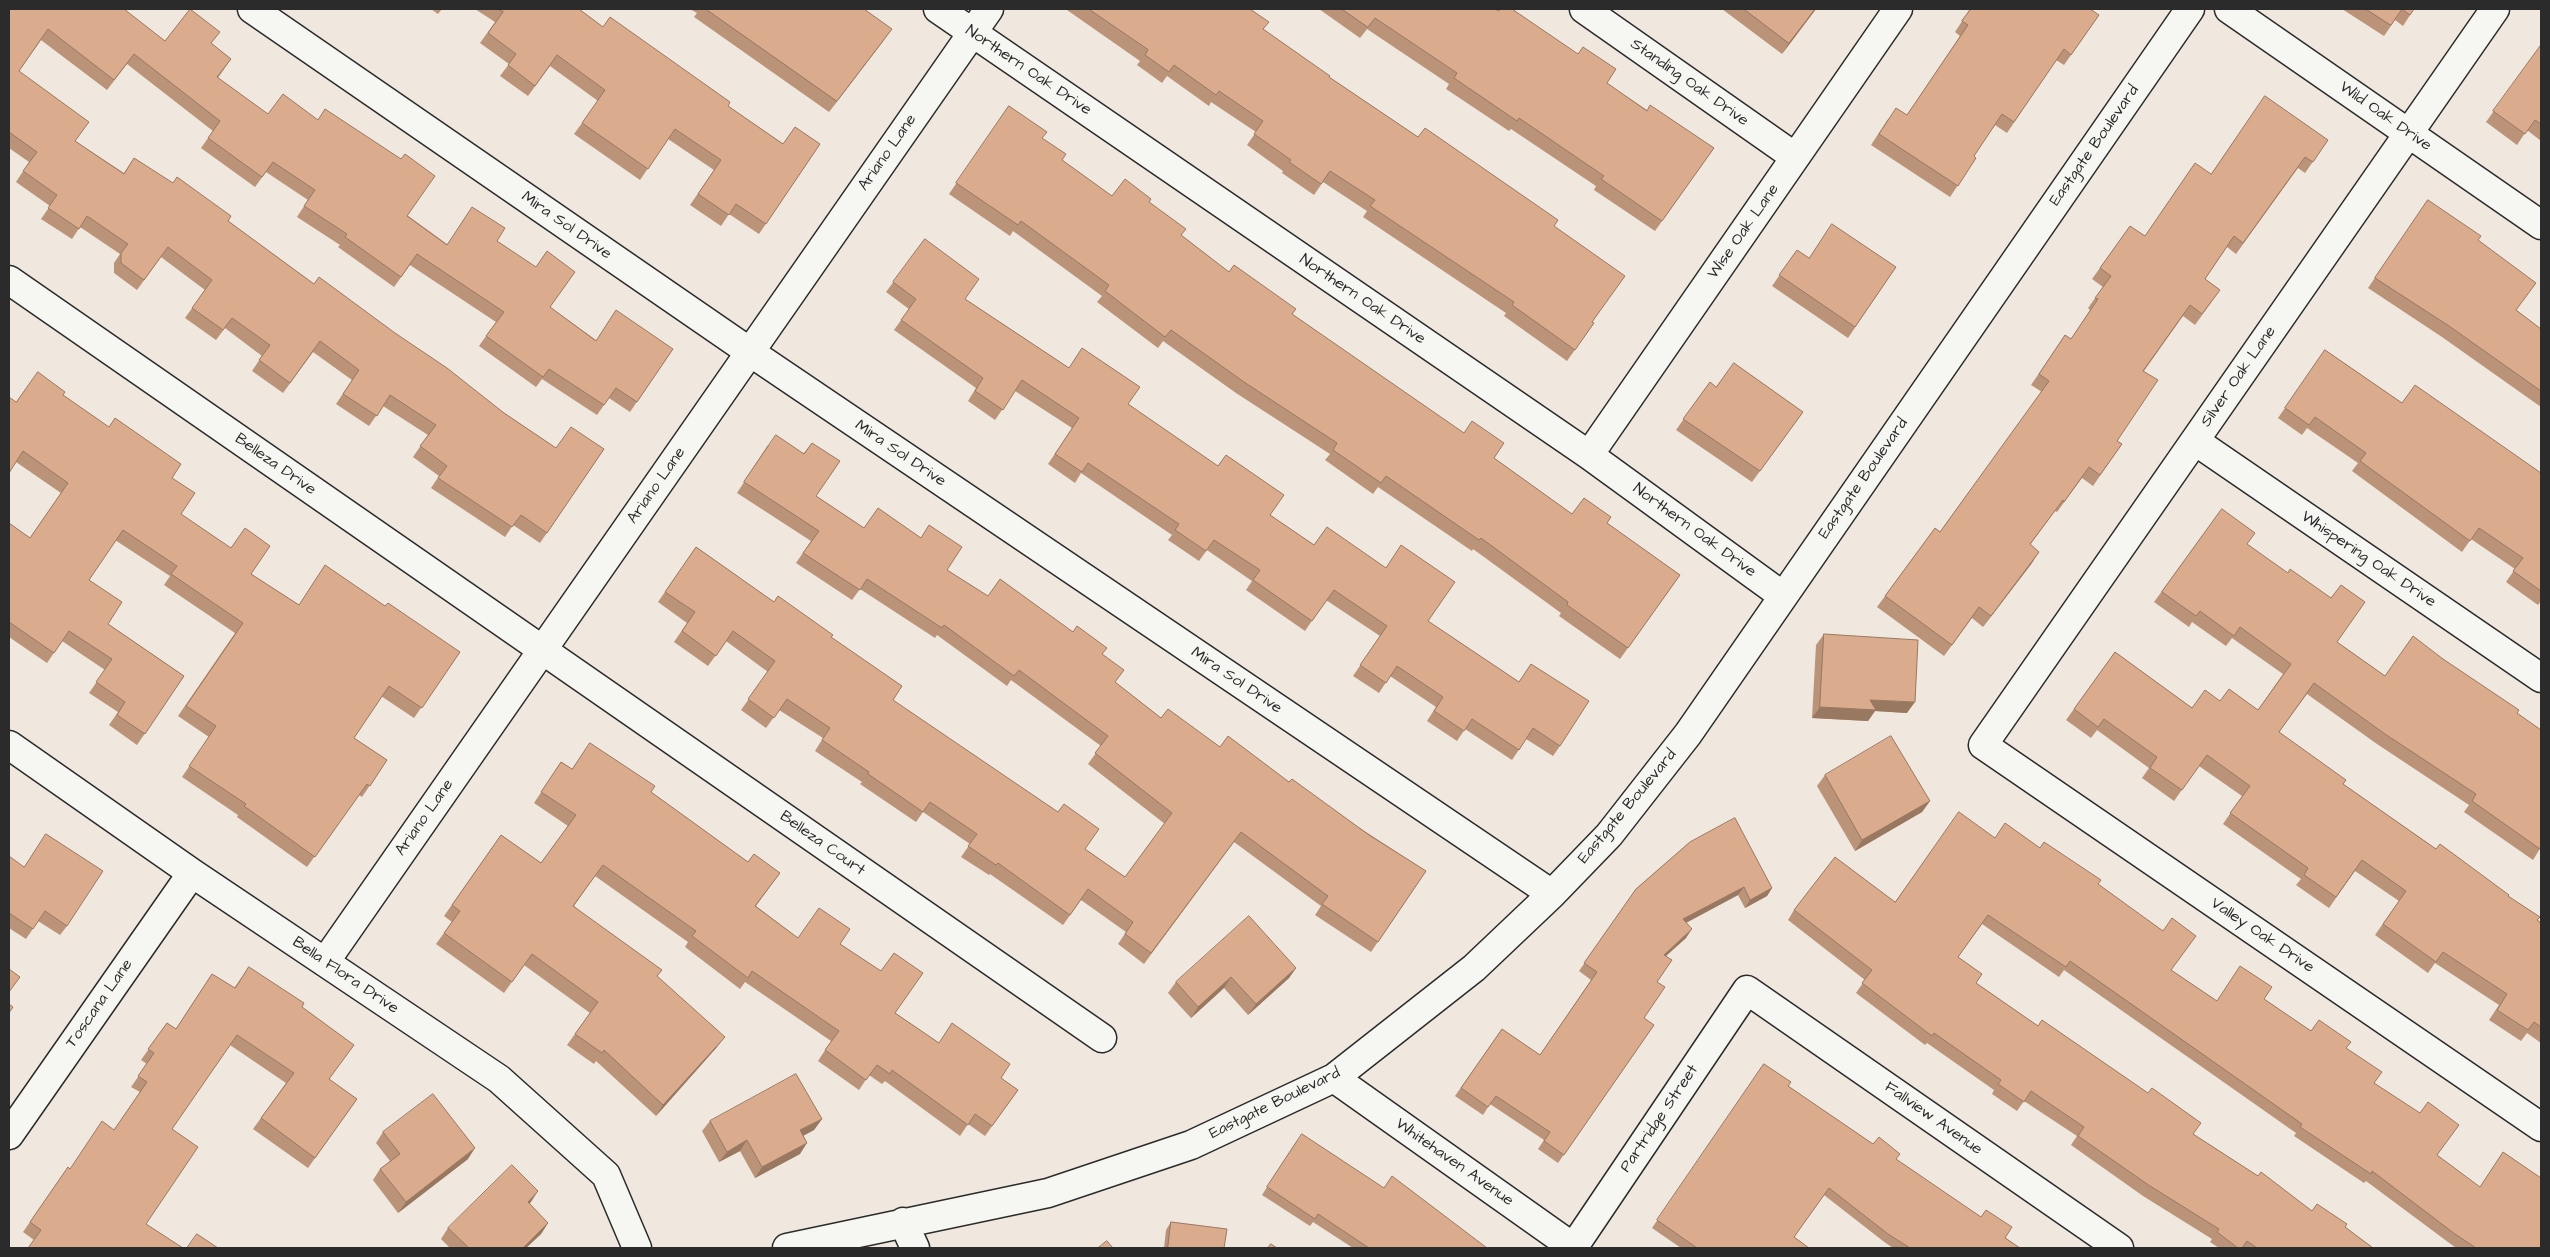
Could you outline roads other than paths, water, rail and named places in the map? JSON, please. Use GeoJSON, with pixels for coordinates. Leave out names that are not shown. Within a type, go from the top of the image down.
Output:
{"type":"FeatureCollection","features":[{"type":"Feature","properties":{"kind":"street","name":"Mira Sol Drive"},"geometry":{"type":"LineString","coordinates":[[252,9],[750,352],[1552,894]]}},
{"type":"Feature","properties":{"kind":"street","name":"Northern Oak Drive"},"geometry":{"type":"LineString","coordinates":[[938,9],[1589,455],[1783,596]]}},
{"type":"Feature","properties":{"kind":"street","name":"Ariano Lane"},"geometry":{"type":"LineString","coordinates":[[325,962],[989,9]]}},
{"type":"Feature","properties":{"kind":"street","name":"Standing Oak Drive"},"geometry":{"type":"LineString","coordinates":[[1584,9],[1795,158]]}},
{"type":"Feature","properties":{"kind":"street","name":"Wise Oak Lane"},"geometry":{"type":"LineString","coordinates":[[1589,455],[1898,9]]}},
{"type":"Feature","properties":{"kind":"street","name":"Eastgate Boulevard"},"geometry":{"type":"LineString","coordinates":[[787,1248],[1048,1193],[1191,1145],[1334,1078],[1474,968],[1552,894],[1609,835],[1688,734],[2190,9]]}},
{"type":"Feature","properties":{"kind":"street","name":"Wild Oak Drive"},"geometry":{"type":"LineString","coordinates":[[2229,9],[2541,225]]}},
{"type":"Feature","properties":{"kind":"street","name":"Silver Oak Lane"},"geometry":{"type":"LineString","coordinates":[[1983,745],[2495,9]]}},
{"type":"Feature","properties":{"kind":"street","name":"Belleza Drive"},"geometry":{"type":"LineString","coordinates":[[9,280],[542,650]]}},
{"type":"Feature","properties":{"kind":"street","name":"Whispering Oak Drive"},"geometry":{"type":"LineString","coordinates":[[2195,441],[2541,678]]}},
{"type":"Feature","properties":{"kind":"street","name":"Belleza Court"},"geometry":{"type":"LineString","coordinates":[[542,650],[1102,1038]]}},
{"type":"Feature","properties":{"kind":"street","name":"Bella Flora Drive"},"geometry":{"type":"LineString","coordinates":[[9,745],[192,874],[499,1079],[606,1176],[638,1248]]}},
{"type":"Feature","properties":{"kind":"street","name":"Valley Oak Drive"},"geometry":{"type":"LineString","coordinates":[[1983,745],[2541,1127]]}},
{"type":"Feature","properties":{"kind":"street","name":"Toscana Lane"},"geometry":{"type":"LineString","coordinates":[[9,1135],[192,874]]}},
{"type":"Feature","properties":{"kind":"street","name":"Partridge Street"},"geometry":{"type":"LineString","coordinates":[[1574,1248],[1747,990]]}},
{"type":"Feature","properties":{"kind":"street","name":"Fallview Avenue"},"geometry":{"type":"LineString","coordinates":[[1747,990],[2119,1248]]}},
{"type":"Feature","properties":{"kind":"street","name":"Whitehaven Avenue"},"geometry":{"type":"LineString","coordinates":[[1334,1078],[1574,1248]]}},
{"type":"Feature","properties":{"kind":"street"},"geometry":{"type":"LineString","coordinates":[[904,1222],[915,1248]]}}]}
